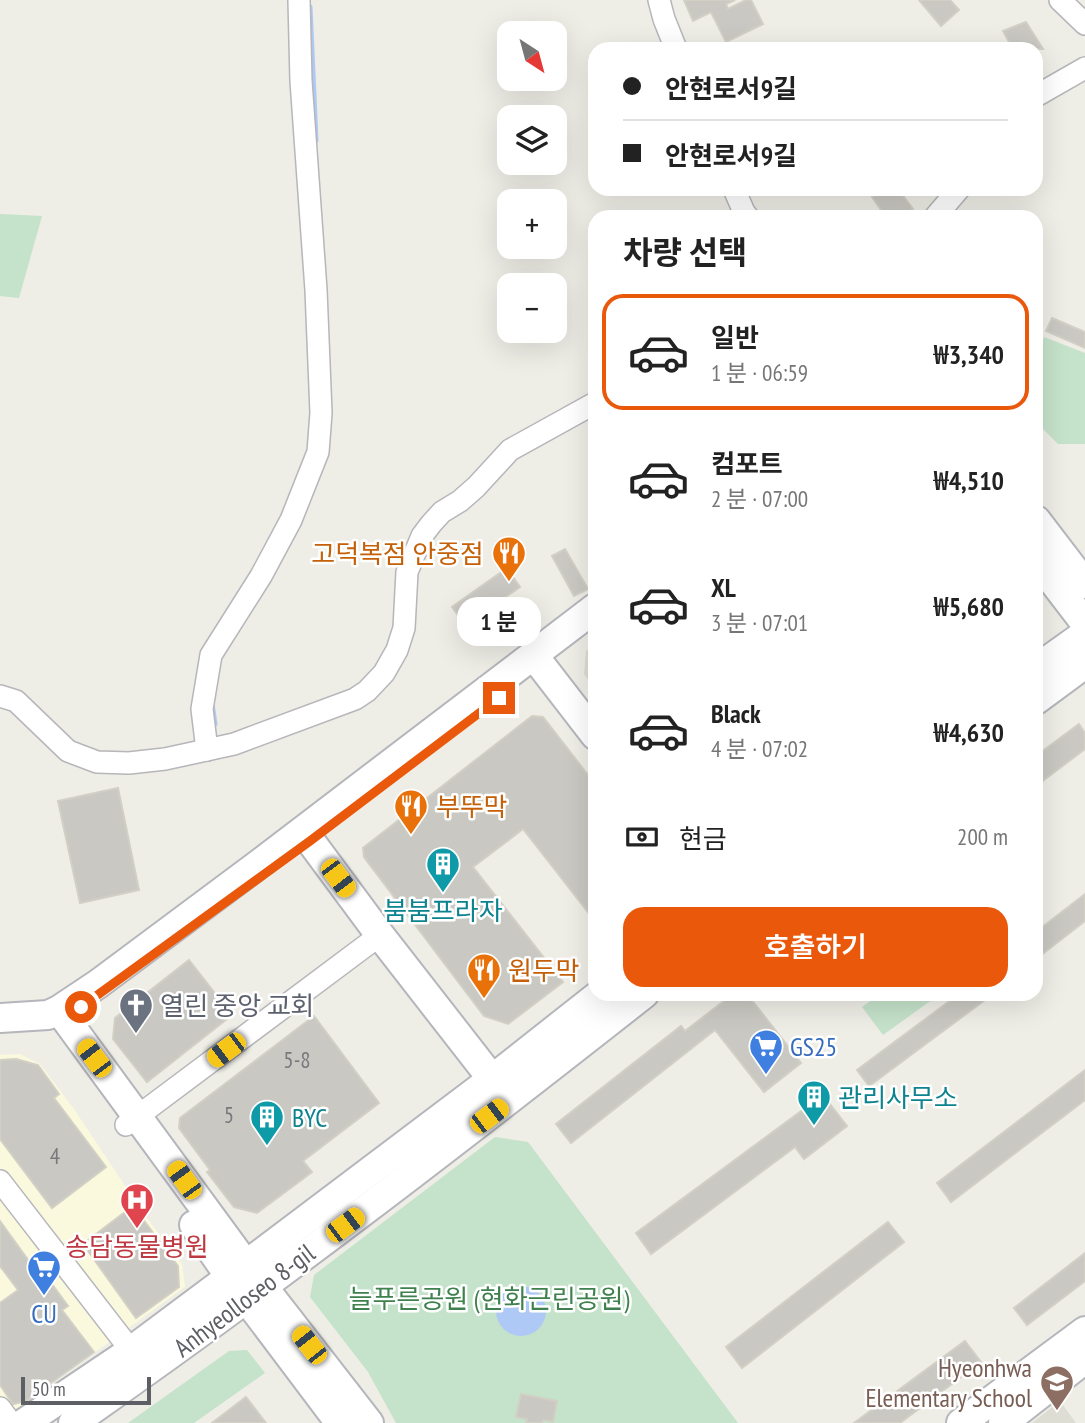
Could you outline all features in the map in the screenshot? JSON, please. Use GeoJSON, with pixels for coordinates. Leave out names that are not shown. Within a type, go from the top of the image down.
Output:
{"type":"FeatureCollection","features":[{"type":"Feature","properties":{"kind":"street"},"geometry":{"type":"LineString","coordinates":[[207,750],[202,709],[211,655],[261,576],[291,520],[318,452],[321,413],[316,290],[301,81],[299,0]]}},
{"type":"Feature","properties":{"kind":"street"},"geometry":{"type":"LineString","coordinates":[[659,0],[673,42]]}},
{"type":"Feature","properties":{"kind":"street"},"geometry":{"type":"LineString","coordinates":[[1060,0],[1085,24]]}},
{"type":"Feature","properties":{"kind":"street"},"geometry":{"type":"LineString","coordinates":[[1043,92],[1085,68]]}},
{"type":"Feature","properties":{"kind":"street"},"geometry":{"type":"LineString","coordinates":[[941,210],[953,196]]}},
{"type":"Feature","properties":{"kind":"street"},"geometry":{"type":"LineString","coordinates":[[0,696],[16,701],[68,751],[97,762],[129,763],[165,759],[234,744],[355,699],[384,674],[397,650],[404,628],[407,572],[422,536],[431,524],[442,512],[476,487],[510,450],[588,406]]}},
{"type":"Feature","properties":{"kind":"street"},"geometry":{"type":"LineString","coordinates":[[1043,529],[1085,584]]}},
{"type":"Feature","properties":{"kind":"street"},"geometry":{"type":"LineString","coordinates":[[1043,568],[1085,623]]}},
{"type":"Feature","properties":{"kind":"street"},"geometry":{"type":"LineString","coordinates":[[538,661],[588,615]]}},
{"type":"Feature","properties":{"kind":"street"},"geometry":{"type":"LineString","coordinates":[[0,1029],[56,1018],[307,836],[538,661],[588,630]]}},
{"type":"Feature","properties":{"kind":"street"},"geometry":{"type":"LineString","coordinates":[[1043,664],[1085,634]]}},
{"type":"Feature","properties":{"kind":"street"},"geometry":{"type":"LineString","coordinates":[[538,661],[588,726]]}},
{"type":"Feature","properties":{"kind":"street"},"geometry":{"type":"LineString","coordinates":[[1043,695],[1085,664]]}},
{"type":"Feature","properties":{"kind":"street"},"geometry":{"type":"LineString","coordinates":[[307,836],[500,1090]]}},
{"type":"Feature","properties":{"kind":"street"},"geometry":{"type":"LineString","coordinates":[[132,1121],[380,935]]}},
{"type":"Feature","properties":{"kind":"street","name":"Anhyeolloseo 8-gil"},"geometry":{"type":"LineString","coordinates":[[500,1090],[593,1001]]}},
{"type":"Feature","properties":{"kind":"street","name":"Anhyeolloseo 8-gil"},"geometry":{"type":"LineString","coordinates":[[73,1423],[139,1361],[500,1090],[634,1001]]}},
{"type":"Feature","properties":{"kind":"street"},"geometry":{"type":"LineString","coordinates":[[0,1018],[56,1018]]}},
{"type":"Feature","properties":{"kind":"street"},"geometry":{"type":"LineString","coordinates":[[56,1018],[246,1282],[340,1423]]}},
{"type":"Feature","properties":{"kind":"street","name":"Anhyeolloseo 8-gil"},"geometry":{"type":"LineString","coordinates":[[0,1181],[139,1361]]}},
{"type":"Feature","properties":{"kind":"street"},"geometry":{"type":"LineString","coordinates":[[246,1282],[369,1423]]}},
{"type":"Feature","properties":{"kind":"street"},"geometry":{"type":"LineString","coordinates":[[961,1423],[1085,1331]]}},
{"type":"Feature","properties":{"kind":"street"},"geometry":{"type":"LineString","coordinates":[[1003,1423],[1085,1359]]}},
{"type":"Feature","properties":{"kind":"street","name":"Anhyeolloseo 8-gil"},"geometry":{"type":"LineString","coordinates":[[24,1423],[139,1361]]}},
{"type":"Feature","properties":{"kind":"street"},"geometry":{"type":"LineString","coordinates":[[0,1408],[11,1423]]}},
{"type":"Feature","properties":{"kind":"shaded area"},"geometry":{"type":"Polygon","coordinates":[[[588,649],[588,679],[584,674],[588,649]]]}},
{"type":"Feature","properties":{"kind":"shaded area"},"geometry":{"type":"Polygon","coordinates":[[[20,1054],[40,1064],[74,1109],[144,1214],[182,1264],[185,1287],[20,1407],[0,1412],[0,1055],[20,1054]]]}},
{"type":"Feature","properties":{"kind":"shaded area","name":"Hyeonhwa Elementary School"},"geometry":{"type":"Polygon","coordinates":[[[1060,1401],[1076,1423],[1032,1423],[1060,1401]]]}},
{"type":"Feature","properties":{"kind":"green space"},"geometry":{"type":"Polygon","coordinates":[[[0,214],[42,216],[19,298],[0,296],[0,214]]]}},
{"type":"Feature","properties":{"kind":"green space"},"geometry":{"type":"Polygon","coordinates":[[[1044,337],[1085,353],[1085,444],[1058,444],[1043,429],[1044,337]]]}},
{"type":"Feature","properties":{"kind":"green space"},"geometry":{"type":"Polygon","coordinates":[[[870,1001],[930,1001],[883,1035],[862,1007],[870,1001]]]}},
{"type":"Feature","properties":{"kind":"green space","name":"늘푸른공원 (현화근린공원)"},"geometry":{"type":"Polygon","coordinates":[[[495,1137],[528,1142],[738,1423],[396,1423],[368,1372],[310,1297],[314,1275],[495,1137]]]}},
{"type":"Feature","properties":{"kind":"green space"},"geometry":{"type":"Polygon","coordinates":[[[247,1350],[265,1373],[194,1423],[128,1423],[229,1351],[247,1350]]]}},
{"type":"Feature","properties":{"kind":"water"},"geometry":{"type":"Polygon","coordinates":[[[521,1286],[539,1293],[546,1311],[539,1329],[521,1336],[503,1329],[496,1311],[503,1293],[521,1286]]]}},
{"type":"Feature","properties":{"kind":"building"},"geometry":{"type":"Polygon","coordinates":[[[684,0],[735,0],[726,4],[728,9],[751,0],[763,24],[726,42],[711,12],[693,21],[684,0]]]}},
{"type":"Feature","properties":{"kind":"building"},"geometry":{"type":"Polygon","coordinates":[[[919,0],[950,0],[959,10],[941,26],[919,0]]]}},
{"type":"Feature","properties":{"kind":"building"},"geometry":{"type":"Polygon","coordinates":[[[1026,22],[1039,42],[1009,42],[1003,31],[1026,22]]]}},
{"type":"Feature","properties":{"kind":"building"},"geometry":{"type":"Polygon","coordinates":[[[903,196],[913,209],[881,210],[872,197],[903,196]]]}},
{"type":"Feature","properties":{"kind":"building"},"geometry":{"type":"Polygon","coordinates":[[[1052,318],[1085,332],[1085,348],[1046,331],[1052,318]]]}},
{"type":"Feature","properties":{"kind":"building"},"geometry":{"type":"Polygon","coordinates":[[[565,549],[588,589],[574,596],[552,556],[565,549]]]}},
{"type":"Feature","properties":{"kind":"building"},"geometry":{"type":"Polygon","coordinates":[[[507,568],[520,587],[465,625],[452,607],[507,568]]]}},
{"type":"Feature","properties":{"kind":"building","name":"붐붐프라자"},"geometry":{"type":"Polygon","coordinates":[[[532,716],[543,717],[588,775],[588,912],[523,829],[473,867],[563,982],[508,1024],[484,1016],[364,857],[363,848],[532,716]]]}},
{"type":"Feature","properties":{"kind":"building"},"geometry":{"type":"Polygon","coordinates":[[[1079,724],[1085,733],[1085,749],[1043,781],[1043,751],[1079,724]]]}},
{"type":"Feature","properties":{"kind":"building"},"geometry":{"type":"Polygon","coordinates":[[[118,788],[139,890],[80,903],[58,801],[118,788]]]}},
{"type":"Feature","properties":{"kind":"building"},"geometry":{"type":"Polygon","coordinates":[[[1085,894],[1085,921],[1043,954],[1043,927],[1085,894]]]}},
{"type":"Feature","properties":{"kind":"building"},"geometry":{"type":"Polygon","coordinates":[[[189,960],[232,1015],[147,1082],[113,1039],[115,1018],[189,960]]]}},
{"type":"Feature","properties":{"kind":"building"},"geometry":{"type":"Polygon","coordinates":[[[724,1001],[752,1001],[801,1063],[764,1092],[715,1030],[571,1143],[556,1124],[681,1026],[685,1031],[724,1001]]]}},
{"type":"Feature","properties":{"kind":"building"},"geometry":{"type":"Polygon","coordinates":[[[950,1001],[984,1001],[869,1086],[857,1070],[950,1001]]]}},
{"type":"Feature","properties":{"kind":"building"},"geometry":{"type":"Polygon","coordinates":[[[314,1016],[379,1103],[303,1161],[312,1172],[257,1213],[234,1207],[207,1172],[210,1170],[179,1128],[180,1118],[314,1016]]]}},
{"type":"Feature","properties":{"kind":"building"},"geometry":{"type":"Polygon","coordinates":[[[16,1059],[38,1065],[59,1094],[54,1098],[106,1167],[52,1208],[0,1139],[0,1060],[16,1059]]]}},
{"type":"Feature","properties":{"kind":"building"},"geometry":{"type":"Polygon","coordinates":[[[1085,1070],[1085,1100],[951,1202],[937,1183],[1085,1070]]]}},
{"type":"Feature","properties":{"kind":"building"},"geometry":{"type":"Polygon","coordinates":[[[823,1095],[847,1126],[804,1159],[795,1147],[651,1254],[636,1233],[823,1095]]]}},
{"type":"Feature","properties":{"kind":"building"},"geometry":{"type":"Polygon","coordinates":[[[133,1206],[178,1266],[179,1287],[136,1318],[83,1244],[133,1206]]]}},
{"type":"Feature","properties":{"kind":"building"},"geometry":{"type":"Polygon","coordinates":[[[0,1221],[39,1275],[43,1272],[68,1306],[62,1310],[94,1352],[26,1401],[13,1404],[0,1385],[0,1303],[18,1290],[0,1266],[0,1221]]]}},
{"type":"Feature","properties":{"kind":"building"},"geometry":{"type":"Polygon","coordinates":[[[888,1222],[904,1242],[742,1368],[726,1347],[888,1222]]]}},
{"type":"Feature","properties":{"kind":"building"},"geometry":{"type":"Polygon","coordinates":[[[1085,1253],[1085,1281],[1027,1325],[1014,1308],[1085,1253]]]}},
{"type":"Feature","properties":{"kind":"building"},"geometry":{"type":"Polygon","coordinates":[[[965,1341],[981,1362],[900,1423],[854,1423],[965,1341]]]}},
{"type":"Feature","properties":{"kind":"building"},"geometry":{"type":"Polygon","coordinates":[[[521,1394],[557,1401],[553,1422],[543,1420],[542,1423],[526,1423],[527,1419],[516,1417],[521,1394]]]}},
{"type":"Feature","properties":{"kind":"building"},"geometry":{"type":"Polygon","coordinates":[[[246,1397],[266,1423],[212,1423],[246,1397]]]}},
{"type":"Feature","properties":{"kind":"waterway"},"geometry":{"type":"LineString","coordinates":[[310,7],[316,140]]}},
{"type":"Feature","properties":{"kind":"waterway"},"geometry":{"type":"LineString","coordinates":[[212,703],[215,724]]}},
{"type":"Feature","properties":{"kind":"place","name":"고덕복점 안중점"},"geometry":{"type":"Point","coordinates":[509,583]}},
{"type":"Feature","properties":{"kind":"place","name":"부뚜막"},"geometry":{"type":"Point","coordinates":[411,836]}},
{"type":"Feature","properties":{"kind":"place","name":"붐붐프라자"},"geometry":{"type":"Point","coordinates":[443,894]}},
{"type":"Feature","properties":{"kind":"place","name":"원두막"},"geometry":{"type":"Point","coordinates":[484,1000]}},
{"type":"Feature","properties":{"kind":"place","name":"열린 중앙 교회"},"geometry":{"type":"Point","coordinates":[136,1035]}},
{"type":"Feature","properties":{"kind":"place","name":"GS25"},"geometry":{"type":"Point","coordinates":[766,1076]}},
{"type":"Feature","properties":{"kind":"place","name":"관리사무소"},"geometry":{"type":"Point","coordinates":[814,1127]}},
{"type":"Feature","properties":{"kind":"place","name":"BYC"},"geometry":{"type":"Point","coordinates":[267,1147]}},
{"type":"Feature","properties":{"kind":"place","name":"송담동물병원"},"geometry":{"type":"Point","coordinates":[137,1230]}},
{"type":"Feature","properties":{"kind":"place","name":"CU"},"geometry":{"type":"Point","coordinates":[44,1297]}},
{"type":"Feature","properties":{"kind":"place","name":"Hyeonhwa Elementary School"},"geometry":{"type":"Point","coordinates":[1057,1412]}},
{"type":"Feature","properties":{"kind":"route"},"geometry":{"type":"LineString","coordinates":[[81,1007],[310,841],[499,698]]}}]}
